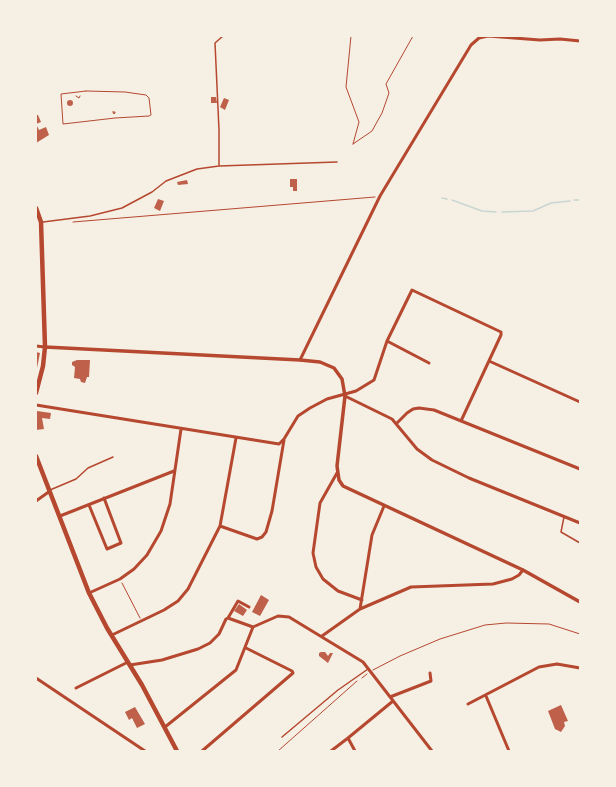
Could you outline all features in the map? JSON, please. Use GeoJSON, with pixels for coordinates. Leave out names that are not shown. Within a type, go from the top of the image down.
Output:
{"type":"FeatureCollection","features":[{"type":"Feature","properties":{"kind":"main road"},"geometry":{"type":"LineString","coordinates":[[36,208],[39,224],[45,347],[43,366],[36,393]]}},
{"type":"Feature","properties":{"kind":"main road"},"geometry":{"type":"LineString","coordinates":[[36,456],[90,593],[177,751]]}},
{"type":"Feature","properties":{"kind":"main road"},"geometry":{"type":"LineString","coordinates":[[36,466],[47,483]]}},
{"type":"Feature","properties":{"kind":"street"},"geometry":{"type":"LineString","coordinates":[[300,360],[380,196],[471,45],[479,38],[488,36],[580,41]]}},
{"type":"Feature","properties":{"kind":"street"},"geometry":{"type":"LineString","coordinates":[[220,526],[257,539],[262,537],[266,532],[272,511],[283,441],[291,426],[304,412],[327,399],[345,396],[374,380],[387,341],[412,290],[416,290],[499,330],[501,335],[462,421]]}},
{"type":"Feature","properties":{"kind":"street"},"geometry":{"type":"LineString","coordinates":[[387,341],[429,363]]}},
{"type":"Feature","properties":{"kind":"street"},"geometry":{"type":"LineString","coordinates":[[36,346],[300,360],[320,362],[334,368],[342,379],[345,396],[337,473],[339,480],[349,490],[523,570],[580,602]]}},
{"type":"Feature","properties":{"kind":"street"},"geometry":{"type":"LineString","coordinates":[[489,361],[580,402]]}},
{"type":"Feature","properties":{"kind":"street"},"geometry":{"type":"LineString","coordinates":[[345,396],[386,415],[418,449],[432,460],[469,478],[580,523]]}},
{"type":"Feature","properties":{"kind":"street"},"geometry":{"type":"LineString","coordinates":[[36,405],[275,444],[283,441]]}},
{"type":"Feature","properties":{"kind":"street"},"geometry":{"type":"LineString","coordinates":[[396,424],[407,413],[419,408],[434,410],[580,469]]}},
{"type":"Feature","properties":{"kind":"street"},"geometry":{"type":"LineString","coordinates":[[90,593],[120,579],[134,569],[147,555],[161,530],[170,504],[181,429]]}},
{"type":"Feature","properties":{"kind":"street"},"geometry":{"type":"LineString","coordinates":[[112,635],[164,610],[178,601],[183,595],[220,526],[236,438]]}},
{"type":"Feature","properties":{"kind":"street"},"geometry":{"type":"LineString","coordinates":[[60,516],[174,471]]}},
{"type":"Feature","properties":{"kind":"street"},"geometry":{"type":"LineString","coordinates":[[337,473],[320,503],[313,553],[316,567],[323,579],[338,591],[362,600]]}},
{"type":"Feature","properties":{"kind":"street"},"geometry":{"type":"LineString","coordinates":[[36,501],[50,490]]}},
{"type":"Feature","properties":{"kind":"street"},"geometry":{"type":"LineString","coordinates":[[89,505],[107,549],[121,543],[104,498]]}},
{"type":"Feature","properties":{"kind":"street"},"geometry":{"type":"LineString","coordinates":[[360,609],[372,534],[384,506]]}},
{"type":"Feature","properties":{"kind":"street"},"geometry":{"type":"LineString","coordinates":[[322,636],[360,609],[411,587],[493,584],[519,576],[523,570]]}},
{"type":"Feature","properties":{"kind":"street"},"geometry":{"type":"LineString","coordinates":[[76,688],[129,663],[162,660],[198,649],[210,643],[219,634],[226,619],[238,601],[249,607]]}},
{"type":"Feature","properties":{"kind":"street"},"geometry":{"type":"LineString","coordinates":[[228,618],[253,627],[278,616],[289,617],[358,658],[369,669],[432,751]]}},
{"type":"Feature","properties":{"kind":"street"},"geometry":{"type":"LineString","coordinates":[[165,727],[232,674],[246,648],[253,627]]}},
{"type":"Feature","properties":{"kind":"street"},"geometry":{"type":"LineString","coordinates":[[202,751],[293,673],[292,671],[246,648]]}},
{"type":"Feature","properties":{"kind":"street"},"geometry":{"type":"LineString","coordinates":[[468,704],[544,666],[557,664],[580,668]]}},
{"type":"Feature","properties":{"kind":"street"},"geometry":{"type":"LineString","coordinates":[[390,697],[431,681],[430,674]]}},
{"type":"Feature","properties":{"kind":"street"},"geometry":{"type":"LineString","coordinates":[[36,678],[144,751]]}},
{"type":"Feature","properties":{"kind":"street"},"geometry":{"type":"LineString","coordinates":[[486,696],[509,751]]}},
{"type":"Feature","properties":{"kind":"street"},"geometry":{"type":"LineString","coordinates":[[331,751],[393,701]]}},
{"type":"Feature","properties":{"kind":"street"},"geometry":{"type":"LineString","coordinates":[[348,738],[355,751]]}},
{"type":"Feature","properties":{"kind":"lane"},"geometry":{"type":"LineString","coordinates":[[219,166],[220,130],[215,43],[223,36]]}},
{"type":"Feature","properties":{"kind":"lane"},"geometry":{"type":"LineString","coordinates":[[39,224],[90,216],[122,208],[152,192],[166,180],[197,169],[219,166],[337,162]]}},
{"type":"Feature","properties":{"kind":"lane"},"geometry":{"type":"LineString","coordinates":[[50,490],[76,479],[88,468],[113,457]]}},
{"type":"Feature","properties":{"kind":"lane"},"geometry":{"type":"LineString","coordinates":[[564,517],[560,532],[580,543]]}},
{"type":"Feature","properties":{"kind":"lane"},"geometry":{"type":"LineString","coordinates":[[282,737],[338,690],[369,669]]}},
{"type":"Feature","properties":{"kind":"path"},"geometry":{"type":"LineString","coordinates":[[351,36],[346,87],[359,122],[353,144],[372,131],[382,113],[388,93],[386,84],[413,36]]}},
{"type":"Feature","properties":{"kind":"path"},"geometry":{"type":"LineString","coordinates":[[86,91],[126,92],[141,93],[149,98],[151,114],[149,116],[115,118],[63,124],[61,94],[86,91]]}},
{"type":"Feature","properties":{"kind":"path"},"geometry":{"type":"LineString","coordinates":[[76,96],[79,98],[80,96]]}},
{"type":"Feature","properties":{"kind":"path"},"geometry":{"type":"LineString","coordinates":[[114,114],[115,118]]}},
{"type":"Feature","properties":{"kind":"path"},"geometry":{"type":"LineString","coordinates":[[71,222],[380,196]]}},
{"type":"Feature","properties":{"kind":"path"},"geometry":{"type":"LineString","coordinates":[[120,579],[142,621]]}},
{"type":"Feature","properties":{"kind":"path"},"geometry":{"type":"LineString","coordinates":[[278,751],[359,680],[400,656],[467,630],[496,623],[549,624],[580,634]]}},
{"type":"Feature","properties":{"kind":"building"},"geometry":{"type":"Polygon","coordinates":[[[211,97],[216,97],[217,103],[211,103],[211,97]]]}},
{"type":"Feature","properties":{"kind":"building"},"geometry":{"type":"Polygon","coordinates":[[[224,98],[229,100],[225,110],[220,107],[224,98]]]}},
{"type":"Feature","properties":{"kind":"building"},"geometry":{"type":"Polygon","coordinates":[[[70,100],[73,103],[70,106],[67,103],[70,100]]]}},
{"type":"Feature","properties":{"kind":"building"},"geometry":{"type":"Polygon","coordinates":[[[36,115],[38,115],[41,122],[36,124],[36,115]]]}},
{"type":"Feature","properties":{"kind":"building"},"geometry":{"type":"Polygon","coordinates":[[[36,124],[39,130],[46,127],[49,135],[36,143],[36,124]]]}},
{"type":"Feature","properties":{"kind":"building"},"geometry":{"type":"Polygon","coordinates":[[[290,179],[297,179],[297,191],[293,191],[293,187],[290,187],[290,179]]]}},
{"type":"Feature","properties":{"kind":"building"},"geometry":{"type":"Polygon","coordinates":[[[187,180],[188,184],[178,185],[177,182],[187,180]]]}},
{"type":"Feature","properties":{"kind":"building"},"geometry":{"type":"Polygon","coordinates":[[[158,199],[164,201],[160,211],[154,208],[158,199]]]}},
{"type":"Feature","properties":{"kind":"building"},"geometry":{"type":"Polygon","coordinates":[[[36,352],[40,353],[37,368],[36,368],[36,352]]]}},
{"type":"Feature","properties":{"kind":"building"},"geometry":{"type":"Polygon","coordinates":[[[77,360],[90,360],[89,377],[87,377],[85,383],[81,382],[80,379],[74,378],[75,367],[72,365],[72,362],[77,360]]]}},
{"type":"Feature","properties":{"kind":"building"},"geometry":{"type":"Polygon","coordinates":[[[37,411],[51,413],[50,419],[42,418],[44,429],[36,430],[37,411]]]}},
{"type":"Feature","properties":{"kind":"building"},"geometry":{"type":"Polygon","coordinates":[[[261,595],[269,600],[260,616],[252,612],[261,595]]]}},
{"type":"Feature","properties":{"kind":"building"},"geometry":{"type":"Polygon","coordinates":[[[239,604],[247,610],[243,616],[234,611],[239,604]]]}},
{"type":"Feature","properties":{"kind":"building"},"geometry":{"type":"Polygon","coordinates":[[[325,652],[328,656],[330,653],[333,653],[328,663],[319,656],[319,653],[325,652]]]}},
{"type":"Feature","properties":{"kind":"building"},"geometry":{"type":"Polygon","coordinates":[[[561,705],[568,721],[564,722],[565,726],[561,732],[555,729],[548,711],[561,705]]]}},
{"type":"Feature","properties":{"kind":"building"},"geometry":{"type":"Polygon","coordinates":[[[135,707],[145,724],[137,728],[132,718],[129,720],[125,712],[135,707]]]}},
{"type":"Feature","properties":{"kind":"waterway"},"geometry":{"type":"LineString","coordinates":[[442,198],[447,199]]}},
{"type":"Feature","properties":{"kind":"waterway"},"geometry":{"type":"LineString","coordinates":[[452,200],[482,211],[496,212]]}},
{"type":"Feature","properties":{"kind":"waterway"},"geometry":{"type":"LineString","coordinates":[[574,200],[580,200]]}},
{"type":"Feature","properties":{"kind":"waterway"},"geometry":{"type":"LineString","coordinates":[[502,212],[533,211],[551,203],[570,201]]}}]}
